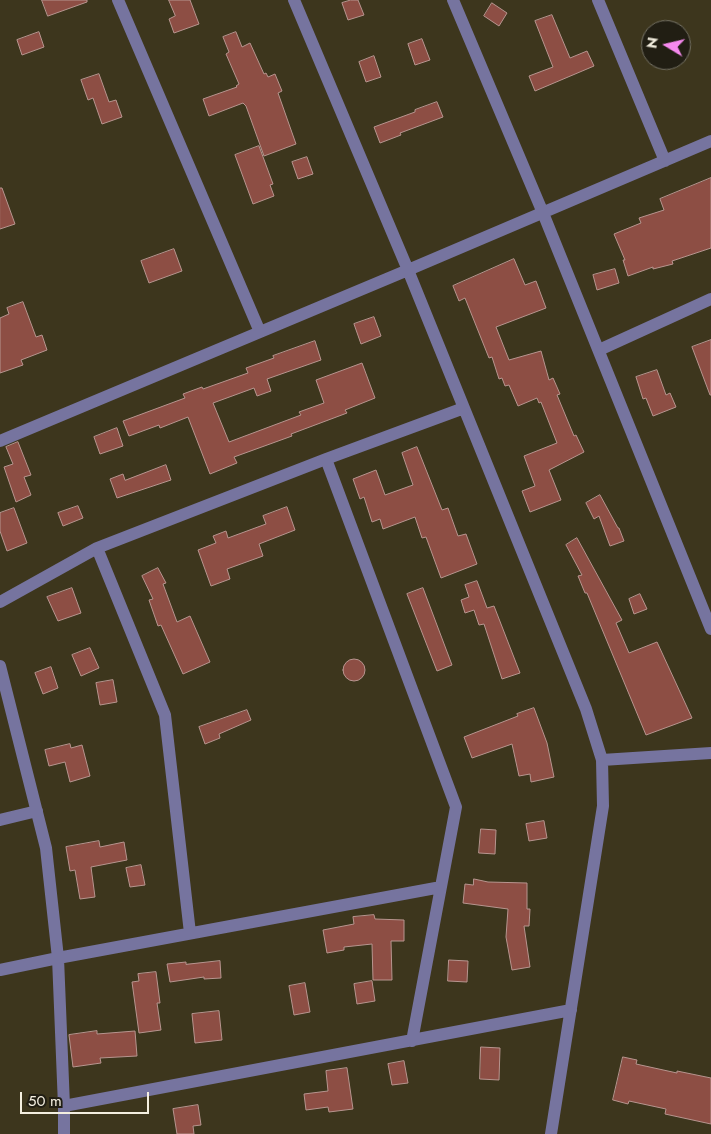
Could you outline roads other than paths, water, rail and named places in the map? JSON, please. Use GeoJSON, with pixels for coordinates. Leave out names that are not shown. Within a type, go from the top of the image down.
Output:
{"type":"FeatureCollection","features":[{"type":"Feature","properties":{"kind":"street"},"geometry":{"type":"LineString","coordinates":[[118,0],[260,332]]}},
{"type":"Feature","properties":{"kind":"street"},"geometry":{"type":"LineString","coordinates":[[294,0],[408,270],[586,709],[602,760],[603,806],[551,1134]]}},
{"type":"Feature","properties":{"kind":"street"},"geometry":{"type":"LineString","coordinates":[[453,0],[543,213],[710,625]]}},
{"type":"Feature","properties":{"kind":"street"},"geometry":{"type":"LineString","coordinates":[[598,0],[665,161]]}},
{"type":"Feature","properties":{"kind":"street"},"geometry":{"type":"LineString","coordinates":[[0,441],[711,141]]}},
{"type":"Feature","properties":{"kind":"street"},"geometry":{"type":"LineString","coordinates":[[599,350],[711,299]]}},
{"type":"Feature","properties":{"kind":"street"},"geometry":{"type":"LineString","coordinates":[[0,602],[97,548],[464,408]]}},
{"type":"Feature","properties":{"kind":"street"},"geometry":{"type":"LineString","coordinates":[[326,460],[456,808],[412,1041]]}},
{"type":"Feature","properties":{"kind":"street"},"geometry":{"type":"LineString","coordinates":[[97,548],[165,716],[190,933]]}},
{"type":"Feature","properties":{"kind":"street"},"geometry":{"type":"LineString","coordinates":[[0,666],[46,848],[58,958],[64,1134]]}},
{"type":"Feature","properties":{"kind":"street"},"geometry":{"type":"LineString","coordinates":[[602,760],[711,754]]}},
{"type":"Feature","properties":{"kind":"street"},"geometry":{"type":"LineString","coordinates":[[0,820],[37,811]]}},
{"type":"Feature","properties":{"kind":"street"},"geometry":{"type":"LineString","coordinates":[[0,970],[441,887]]}},
{"type":"Feature","properties":{"kind":"street"},"geometry":{"type":"LineString","coordinates":[[64,1106],[571,1010]]}}]}
